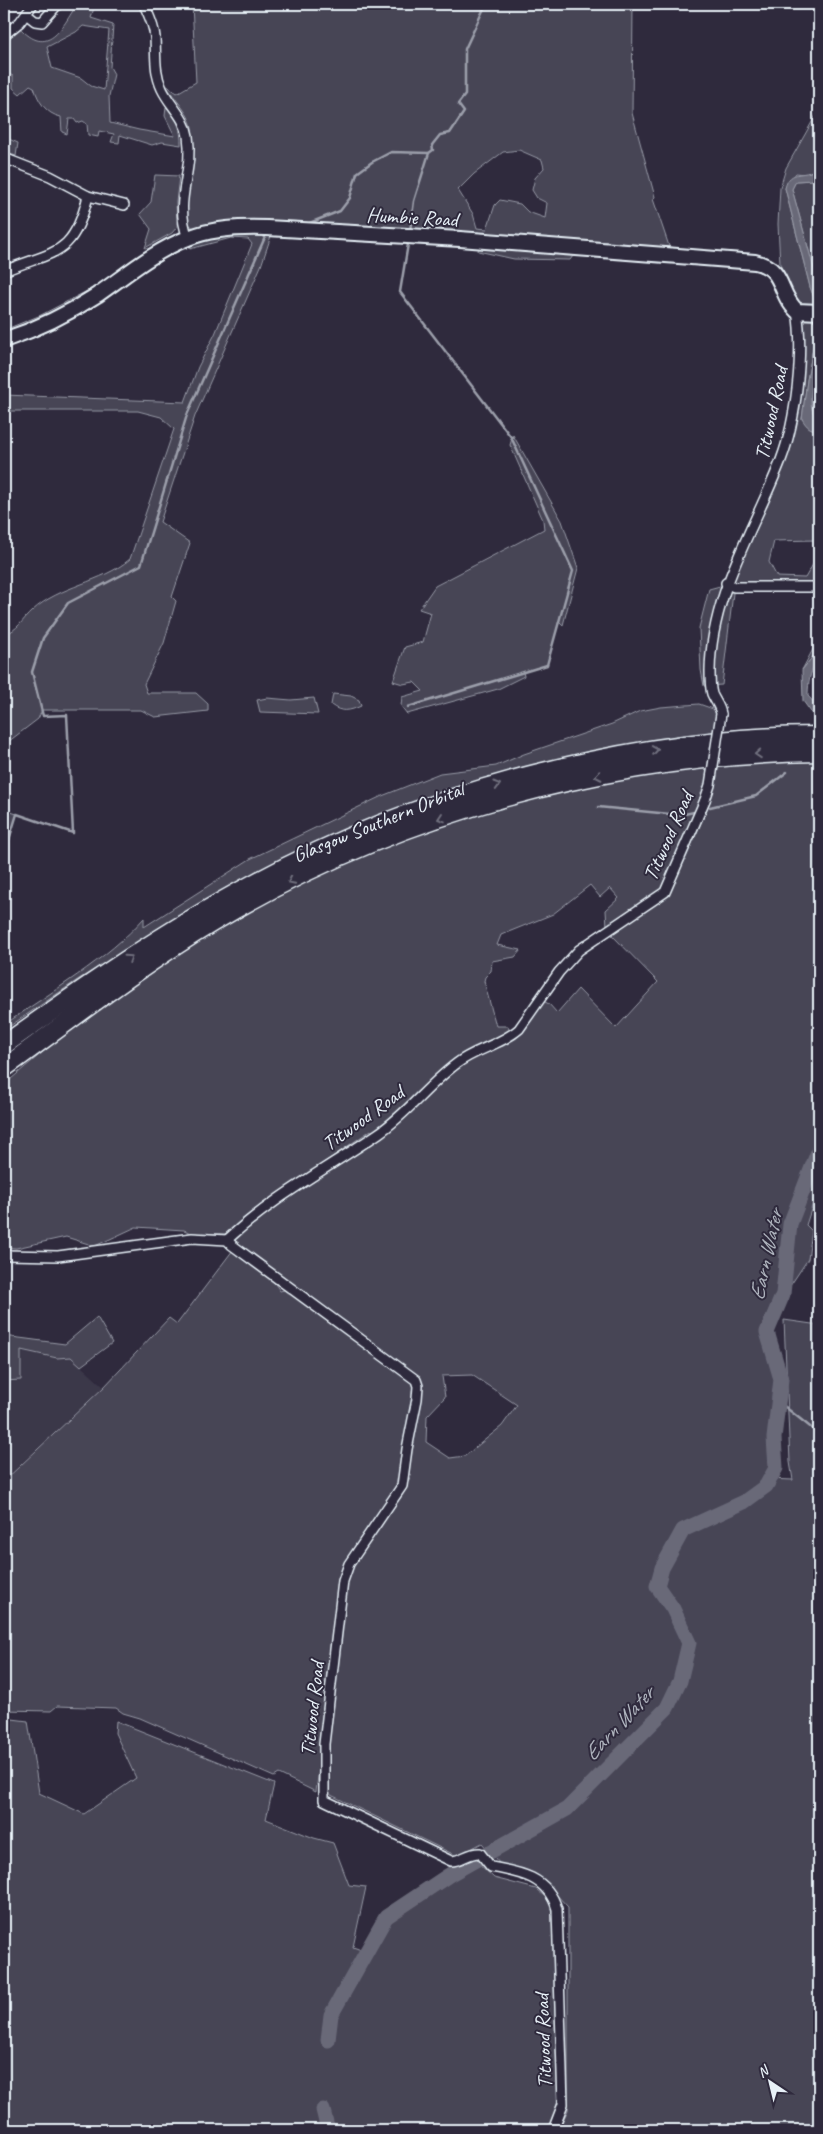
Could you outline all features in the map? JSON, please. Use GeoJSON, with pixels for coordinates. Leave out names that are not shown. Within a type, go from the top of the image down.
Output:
{"type":"FeatureCollection","features":[{"type":"Feature","properties":{"kind":"highway","name":"Glasgow Southern Orbital"},"geometry":{"type":"LineString","coordinates":[[4,1044],[164,935],[256,882],[353,836],[443,802],[547,772],[624,755],[734,739],[819,736]]}},
{"type":"Feature","properties":{"kind":"highway","name":"Glasgow Southern Orbital"},"geometry":{"type":"LineString","coordinates":[[4,1068],[134,972],[238,908],[330,862],[425,823],[555,785],[610,773],[726,756],[813,752]]}},
{"type":"Feature","properties":{"kind":"highway"},"geometry":{"type":"LineString","coordinates":[[4,1036],[89,985]]}},
{"type":"Feature","properties":{"kind":"highway"},"geometry":{"type":"LineString","coordinates":[[4,1078],[75,1016]]}},
{"type":"Feature","properties":{"kind":"street"},"geometry":{"type":"LineString","coordinates":[[4,35],[13,29],[32,4]]}},
{"type":"Feature","properties":{"kind":"street"},"geometry":{"type":"LineString","coordinates":[[26,14],[35,21],[42,22],[58,4]]}},
{"type":"Feature","properties":{"kind":"street"},"geometry":{"type":"LineString","coordinates":[[144,4],[154,36],[158,78],[166,95],[182,118],[188,135],[187,168],[181,207],[182,219],[188,238]]}},
{"type":"Feature","properties":{"kind":"street"},"geometry":{"type":"LineString","coordinates":[[4,158],[50,176],[88,196],[124,205]]}},
{"type":"Feature","properties":{"kind":"street"},"geometry":{"type":"LineString","coordinates":[[4,271],[61,250],[69,242],[79,224],[88,196]]}},
{"type":"Feature","properties":{"kind":"street","name":"Humbie Road"},"geometry":{"type":"LineString","coordinates":[[4,340],[58,318],[95,296],[149,258],[188,238],[218,230],[267,228],[460,239],[755,262],[766,265],[777,273],[788,300],[809,312]]}},
{"type":"Feature","properties":{"kind":"street","name":"Titwood Road"},"geometry":{"type":"LineString","coordinates":[[552,2130],[562,2104],[557,1910],[553,1897],[523,1873],[491,1867],[482,1854],[477,1852],[457,1861],[451,1861],[324,1800],[324,1744],[343,1581],[350,1564],[402,1486],[418,1386],[416,1380],[227,1240],[247,1221],[276,1200],[386,1128],[456,1064],[473,1052],[512,1034],[518,1029],[559,972],[581,949],[665,892],[710,785],[721,714],[720,706],[710,687],[713,630],[726,583],[785,448],[800,360],[801,341],[809,312]]}},
{"type":"Feature","properties":{"kind":"street"},"geometry":{"type":"LineString","coordinates":[[726,583],[734,587],[819,587]]}},
{"type":"Feature","properties":{"kind":"street"},"geometry":{"type":"LineString","coordinates":[[4,1255],[58,1256],[192,1238],[227,1240]]}},
{"type":"Feature","properties":{"kind":"shaded area"},"geometry":{"type":"Polygon","coordinates":[[[77,4],[95,4],[91,18],[113,25],[110,67],[114,74],[109,96],[110,123],[175,136],[165,116],[166,107],[178,124],[181,145],[162,142],[152,145],[120,135],[119,143],[111,142],[114,134],[99,131],[98,137],[88,135],[87,124],[83,121],[77,123],[74,119],[69,119],[67,134],[62,132],[61,117],[51,113],[43,106],[34,87],[30,85],[20,94],[13,88],[13,76],[5,72],[4,38],[19,27],[29,36],[38,40],[46,40],[60,30],[77,4]],[[83,26],[76,32],[47,47],[52,68],[81,78],[91,86],[104,90],[109,30],[83,26]]]}},
{"type":"Feature","properties":{"kind":"shaded area"},"geometry":{"type":"Polygon","coordinates":[[[192,4],[633,4],[632,113],[655,197],[653,199],[671,252],[486,238],[469,233],[464,237],[194,228],[187,221],[184,211],[193,149],[192,127],[185,111],[166,85],[177,93],[196,82],[192,4]],[[519,150],[503,152],[474,174],[458,190],[473,214],[477,228],[487,229],[495,205],[500,200],[520,204],[528,212],[545,218],[547,203],[537,198],[532,190],[535,178],[544,168],[542,160],[519,150]]]}},
{"type":"Feature","properties":{"kind":"shaded area"},"geometry":{"type":"Polygon","coordinates":[[[819,102],[819,167],[806,174],[796,173],[785,188],[810,287],[818,308],[801,306],[795,302],[780,264],[778,224],[780,188],[786,168],[816,115],[819,102]]]}},
{"type":"Feature","properties":{"kind":"shaded area"},"geometry":{"type":"Polygon","coordinates":[[[4,137],[18,143],[16,156],[4,152],[4,137]]]}},
{"type":"Feature","properties":{"kind":"shaded area"},"geometry":{"type":"Polygon","coordinates":[[[155,175],[179,176],[176,202],[177,227],[172,233],[145,248],[151,229],[140,214],[151,202],[155,175]]]}},
{"type":"Feature","properties":{"kind":"shaded area"},"geometry":{"type":"Polygon","coordinates":[[[819,178],[819,287],[792,189],[796,181],[819,178]]]}},
{"type":"Feature","properties":{"kind":"shaded area"},"geometry":{"type":"Polygon","coordinates":[[[226,233],[272,233],[261,266],[195,416],[160,522],[190,543],[172,597],[176,601],[164,643],[144,684],[147,693],[196,693],[208,704],[208,711],[155,717],[141,710],[42,710],[38,719],[4,745],[4,635],[17,627],[43,602],[68,589],[107,574],[130,559],[174,429],[161,417],[138,411],[4,411],[4,395],[185,402],[198,367],[215,334],[252,244],[248,239],[231,238],[190,249],[191,242],[226,233]]]}},
{"type":"Feature","properties":{"kind":"shaded area"},"geometry":{"type":"Polygon","coordinates":[[[479,246],[576,252],[570,260],[514,259],[478,251],[479,246]]]}},
{"type":"Feature","properties":{"kind":"shaded area"},"geometry":{"type":"Polygon","coordinates":[[[87,291],[66,308],[4,335],[4,330],[41,315],[87,291]]]}},
{"type":"Feature","properties":{"kind":"shaded area"},"geometry":{"type":"Polygon","coordinates":[[[808,315],[819,317],[802,419],[813,430],[819,430],[819,543],[815,540],[774,541],[769,562],[777,577],[805,578],[819,554],[819,582],[739,583],[731,580],[784,466],[804,319],[808,315]]]}},
{"type":"Feature","properties":{"kind":"shaded area"},"geometry":{"type":"Polygon","coordinates":[[[819,353],[819,420],[812,407],[812,388],[819,353]]]}},
{"type":"Feature","properties":{"kind":"shaded area"},"geometry":{"type":"Polygon","coordinates":[[[513,435],[562,521],[578,568],[563,625],[559,621],[547,665],[523,672],[524,676],[498,689],[407,714],[401,706],[402,697],[423,691],[414,682],[403,684],[393,681],[405,647],[423,642],[431,613],[419,609],[435,586],[544,529],[543,520],[510,445],[513,435]]]}},
{"type":"Feature","properties":{"kind":"shaded area"},"geometry":{"type":"Polygon","coordinates":[[[720,586],[733,593],[722,685],[704,686],[701,670],[699,628],[709,589],[720,586]]]}},
{"type":"Feature","properties":{"kind":"shaded area"},"geometry":{"type":"Polygon","coordinates":[[[819,638],[819,649],[802,670],[819,638]]]}},
{"type":"Feature","properties":{"kind":"shaded area"},"geometry":{"type":"Polygon","coordinates":[[[333,694],[351,696],[359,700],[361,706],[349,710],[338,709],[331,705],[333,694]]]}},
{"type":"Feature","properties":{"kind":"shaded area"},"geometry":{"type":"Polygon","coordinates":[[[267,698],[291,700],[314,698],[318,714],[260,712],[257,700],[267,698]]]}},
{"type":"Feature","properties":{"kind":"shaded area"},"geometry":{"type":"Polygon","coordinates":[[[699,704],[716,710],[714,738],[646,744],[146,938],[79,979],[4,1030],[4,1025],[113,948],[144,918],[144,927],[250,859],[382,796],[440,773],[496,766],[524,754],[612,724],[640,711],[699,704]]]}},
{"type":"Feature","properties":{"kind":"shaded area"},"geometry":{"type":"Polygon","coordinates":[[[819,760],[819,1185],[806,1225],[812,1231],[808,1259],[790,1286],[778,1297],[764,1330],[776,1372],[777,1389],[770,1439],[771,1469],[766,1479],[793,1480],[790,1462],[784,1320],[819,1325],[819,2130],[558,2130],[568,2110],[568,1907],[540,1877],[500,1864],[482,1843],[457,1856],[331,1795],[320,1760],[316,1792],[279,1774],[274,1777],[140,1718],[123,1713],[116,1708],[57,1706],[51,1711],[4,1710],[4,1481],[104,1387],[169,1318],[177,1324],[233,1250],[271,1278],[280,1291],[288,1289],[421,1380],[236,1244],[234,1240],[249,1223],[374,1140],[371,1130],[244,1218],[225,1234],[194,1234],[184,1230],[136,1227],[95,1246],[66,1237],[16,1248],[4,1247],[4,1085],[91,1013],[159,963],[232,919],[332,869],[384,847],[437,828],[545,795],[613,779],[709,766],[705,790],[662,890],[607,927],[606,910],[619,898],[610,888],[600,897],[590,885],[553,914],[501,935],[497,945],[521,950],[515,957],[492,961],[491,971],[485,977],[484,981],[496,1026],[508,1026],[512,1034],[539,999],[549,1004],[557,1013],[578,989],[616,1028],[658,982],[609,932],[664,899],[670,890],[705,813],[718,764],[819,760]],[[472,1375],[442,1376],[445,1397],[427,1416],[426,1442],[450,1458],[465,1456],[502,1426],[517,1405],[472,1375]],[[402,1470],[397,1486],[342,1569],[339,1584],[403,1494],[411,1475],[402,1470]]]}},
{"type":"Feature","properties":{"kind":"shaded area"},"geometry":{"type":"Polygon","coordinates":[[[4,810],[17,814],[4,856],[4,810]]]}},
{"type":"Feature","properties":{"kind":"shaded area"},"geometry":{"type":"Polygon","coordinates":[[[97,1317],[112,1343],[81,1366],[71,1357],[57,1358],[21,1350],[21,1380],[4,1381],[4,1336],[65,1344],[97,1317]]]}},
{"type":"Feature","properties":{"kind":"shaded area"},"geometry":{"type":"Polygon","coordinates":[[[20,1350],[57,1358],[71,1357],[104,1387],[7,1477],[4,1472],[4,1351],[20,1350]]]}},
{"type":"Feature","properties":{"kind":"shaded area"},"geometry":{"type":"Polygon","coordinates":[[[4,1718],[28,1721],[39,1793],[84,1814],[136,1778],[115,1733],[116,1721],[274,1784],[266,1819],[314,1838],[333,1843],[349,1885],[366,1887],[353,1947],[364,1951],[409,1898],[456,1866],[473,1858],[494,1878],[536,1889],[550,1901],[552,1914],[558,2106],[548,2130],[4,2130],[4,1718]]]}},
{"type":"Feature","properties":{"kind":"water"},"geometry":{"type":"Polygon","coordinates":[[[819,167],[819,178],[796,181],[792,189],[819,287],[818,308],[810,287],[785,188],[787,182],[795,175],[809,172],[819,167]]]}},
{"type":"Feature","properties":{"kind":"water"},"geometry":{"type":"Polygon","coordinates":[[[819,317],[819,353],[811,398],[814,414],[819,420],[819,430],[809,428],[802,419],[819,317]]]}},
{"type":"Feature","properties":{"kind":"water"},"geometry":{"type":"Polygon","coordinates":[[[819,649],[810,678],[808,696],[819,708],[819,723],[803,701],[802,670],[819,649]]]}},
{"type":"Feature","properties":{"kind":"waterway"},"geometry":{"type":"LineString","coordinates":[[410,231],[414,201],[429,153],[433,150],[432,145],[440,135],[450,133],[464,112],[458,104],[465,95],[465,49],[486,4]]}},
{"type":"Feature","properties":{"kind":"waterway"},"geometry":{"type":"LineString","coordinates":[[307,224],[340,211],[350,198],[357,173],[372,162],[391,152],[429,153]]}},
{"type":"Feature","properties":{"kind":"waterway"},"geometry":{"type":"LineString","coordinates":[[4,856],[17,814],[73,833],[67,715],[43,716],[32,672],[43,638],[68,603],[141,565],[187,415],[266,235],[269,235]]}},
{"type":"Feature","properties":{"kind":"waterway"},"geometry":{"type":"LineString","coordinates":[[408,244],[400,292],[511,437],[573,571],[547,665],[408,707]]}},
{"type":"Feature","properties":{"kind":"waterway"},"geometry":{"type":"LineString","coordinates":[[710,807],[756,796],[787,772]]}},
{"type":"Feature","properties":{"kind":"waterway"},"geometry":{"type":"LineString","coordinates":[[598,807],[680,815],[694,812]]}},
{"type":"Feature","properties":{"kind":"waterway","name":"Earn Water"},"geometry":{"type":"LineString","coordinates":[[328,2040],[331,2015],[386,1917],[449,1875],[567,1809],[667,1708],[680,1681],[689,1643],[673,1609],[657,1586],[662,1568],[683,1530],[744,1502],[766,1486],[776,1468],[774,1438],[781,1379],[767,1332],[783,1294],[790,1224],[819,1149]]}},
{"type":"Feature","properties":{"kind":"waterway"},"geometry":{"type":"LineString","coordinates":[[779,1402],[819,1434]]}},
{"type":"Feature","properties":{"kind":"waterway","name":"Earn Water"},"geometry":{"type":"LineString","coordinates":[[323,2110],[328,2130]]}}]}
